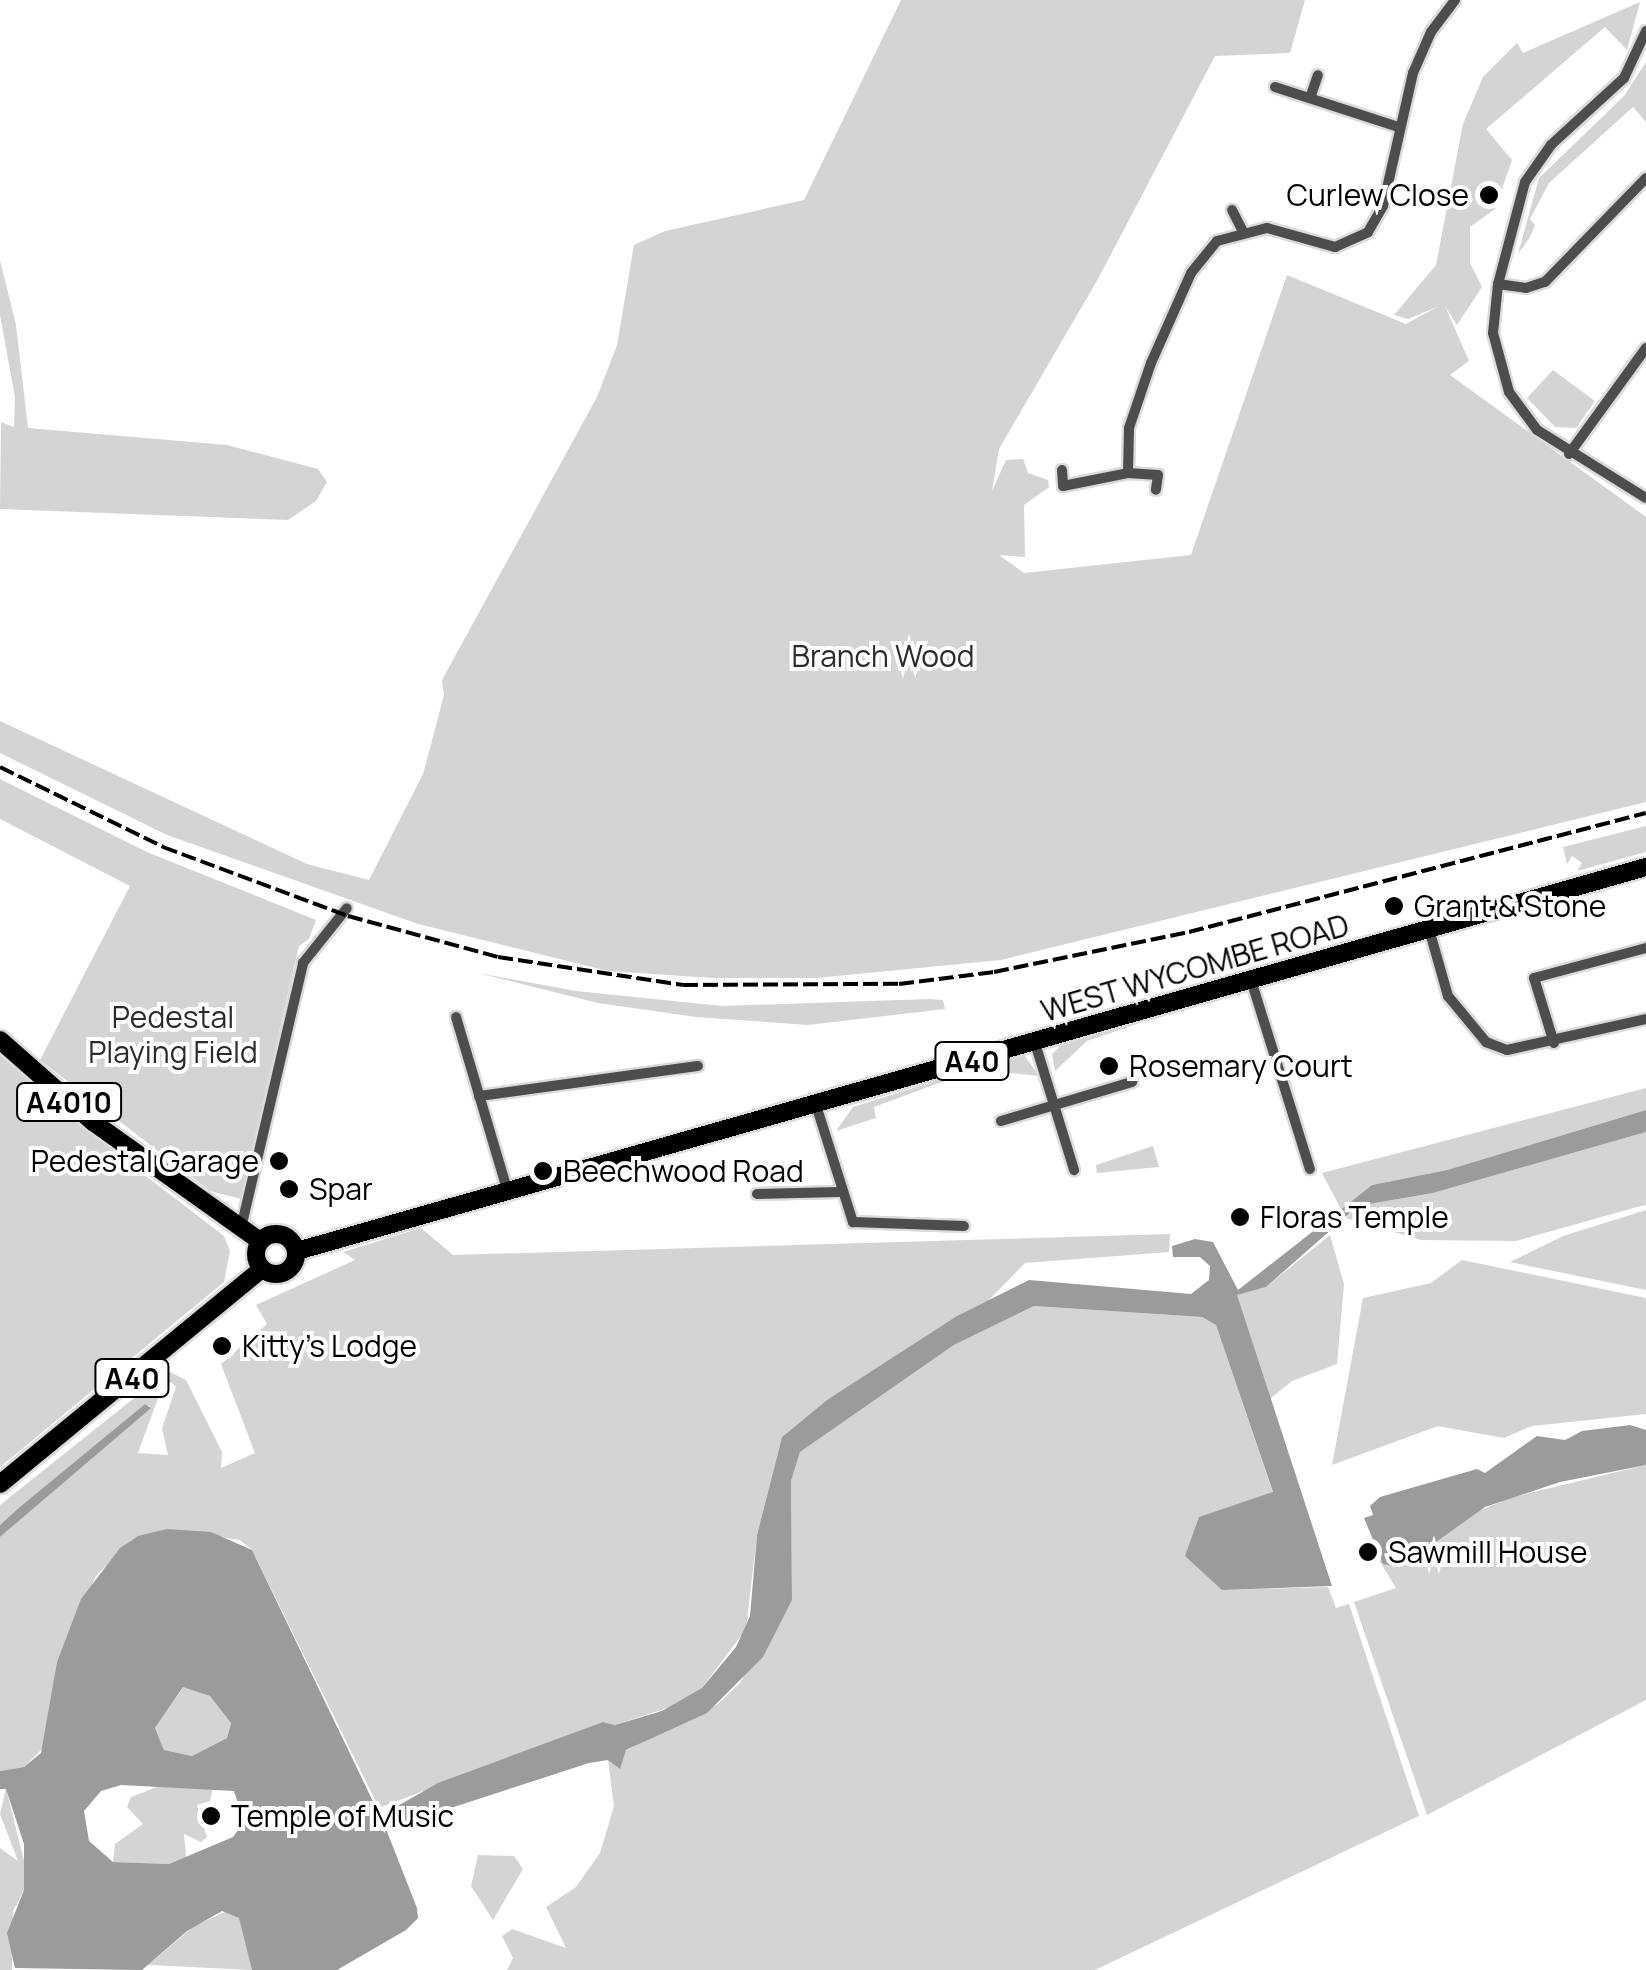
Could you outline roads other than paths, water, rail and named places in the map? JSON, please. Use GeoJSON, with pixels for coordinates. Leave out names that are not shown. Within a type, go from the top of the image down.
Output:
{"type":"FeatureCollection","features":[{"type":"Feature","properties":{"kind":"main road","name":"WEST WYCOMBE ROAD"},"geometry":{"type":"LineString","coordinates":[[296,1251],[1646,868]]}},
{"type":"Feature","properties":{"kind":"main road","name":"A4010"},"geometry":{"type":"LineString","coordinates":[[0,1040],[94,1122],[260,1241]]}},
{"type":"Feature","properties":{"kind":"main road"},"geometry":{"type":"LineString","coordinates":[[262,1269],[256,1255],[260,1241],[278,1233],[296,1251]]}},
{"type":"Feature","properties":{"kind":"main road","name":"A40"},"geometry":{"type":"LineString","coordinates":[[0,1484],[262,1269],[288,1271],[296,1251]]}},
{"type":"Feature","properties":{"kind":"street"},"geometry":{"type":"LineString","coordinates":[[1128,473],[1132,414],[1180,296],[1207,249],[1242,230],[1267,228],[1335,247],[1357,239],[1383,206],[1398,127],[1422,52],[1454,0]]}},
{"type":"Feature","properties":{"kind":"street"},"geometry":{"type":"LineString","coordinates":[[1646,31],[1624,78],[1532,170],[1498,284],[1493,333],[1502,378],[1524,416],[1569,454],[1646,498]]}},
{"type":"Feature","properties":{"kind":"street"},"geometry":{"type":"LineString","coordinates":[[1310,98],[1318,75]]}},
{"type":"Feature","properties":{"kind":"street"},"geometry":{"type":"LineString","coordinates":[[1275,87],[1398,127]]}},
{"type":"Feature","properties":{"kind":"street"},"geometry":{"type":"LineString","coordinates":[[1498,284],[1526,288],[1545,282],[1646,178]]}},
{"type":"Feature","properties":{"kind":"street"},"geometry":{"type":"LineString","coordinates":[[1232,210],[1242,230]]}},
{"type":"Feature","properties":{"kind":"street"},"geometry":{"type":"LineString","coordinates":[[1569,454],[1646,348]]}},
{"type":"Feature","properties":{"kind":"street"},"geometry":{"type":"LineString","coordinates":[[1062,470],[1063,486],[1128,473],[1158,475],[1156,490]]}},
{"type":"Feature","properties":{"kind":"street"},"geometry":{"type":"LineString","coordinates":[[242,1228],[303,964],[347,908]]}},
{"type":"Feature","properties":{"kind":"street"},"geometry":{"type":"LineString","coordinates":[[1428,929],[1448,996],[1469,1027],[1507,1050],[1554,1043],[1646,1018]]}},
{"type":"Feature","properties":{"kind":"street"},"geometry":{"type":"LineString","coordinates":[[1554,1043],[1534,978],[1646,948]]}},
{"type":"Feature","properties":{"kind":"street"},"geometry":{"type":"LineString","coordinates":[[1251,980],[1310,1169]]}},
{"type":"Feature","properties":{"kind":"street"},"geometry":{"type":"LineString","coordinates":[[456,1017],[508,1193]]}},
{"type":"Feature","properties":{"kind":"street"},"geometry":{"type":"LineString","coordinates":[[1035,1043],[1074,1170]]}},
{"type":"Feature","properties":{"kind":"street"},"geometry":{"type":"LineString","coordinates":[[480,1096],[698,1066]]}},
{"type":"Feature","properties":{"kind":"street"},"geometry":{"type":"LineString","coordinates":[[1001,1121],[1132,1082]]}},
{"type":"Feature","properties":{"kind":"street"},"geometry":{"type":"LineString","coordinates":[[816,1105],[839,1192],[853,1222],[964,1226]]}},
{"type":"Feature","properties":{"kind":"street"},"geometry":{"type":"LineString","coordinates":[[756,1194],[839,1192]]}},
{"type":"Feature","properties":{"kind":"railway"},"geometry":{"type":"LineString","coordinates":[[0,767],[163,847],[348,916],[498,957],[683,985],[899,984],[994,972],[1189,932],[1646,813]]}},
{"type":"Feature","properties":{"kind":"place","name":"Curlew Close"},"geometry":{"type":"Point","coordinates":[1489,195]}},
{"type":"Feature","properties":{"kind":"place","name":"Grant & Stone"},"geometry":{"type":"Point","coordinates":[1394,906]}},
{"type":"Feature","properties":{"kind":"place","name":"Rosemary Court"},"geometry":{"type":"Point","coordinates":[1109,1066]}},
{"type":"Feature","properties":{"kind":"place","name":"Pedestal Garage"},"geometry":{"type":"Point","coordinates":[279,1161]}},
{"type":"Feature","properties":{"kind":"place","name":"Beechwood Road"},"geometry":{"type":"Point","coordinates":[543,1171]}},
{"type":"Feature","properties":{"kind":"place","name":"Spar"},"geometry":{"type":"Point","coordinates":[289,1189]}},
{"type":"Feature","properties":{"kind":"place","name":"Floras Temple"},"geometry":{"type":"Point","coordinates":[1240,1217]}},
{"type":"Feature","properties":{"kind":"place","name":"Kitty's Lodge"},"geometry":{"type":"Point","coordinates":[222,1346]}},
{"type":"Feature","properties":{"kind":"place","name":"Sawmill House"},"geometry":{"type":"Point","coordinates":[1368,1552]}},
{"type":"Feature","properties":{"kind":"place","name":"Temple of Music"},"geometry":{"type":"Point","coordinates":[211,1816]}},
{"type":"Feature","properties":{"kind":"park label","name":"Branch Wood"},"geometry":{"type":"Point","coordinates":[883,656]}},
{"type":"Feature","properties":{"kind":"park label","name":"Pedestal Playing Field"},"geometry":{"type":"Point","coordinates":[173,1034]}}]}
